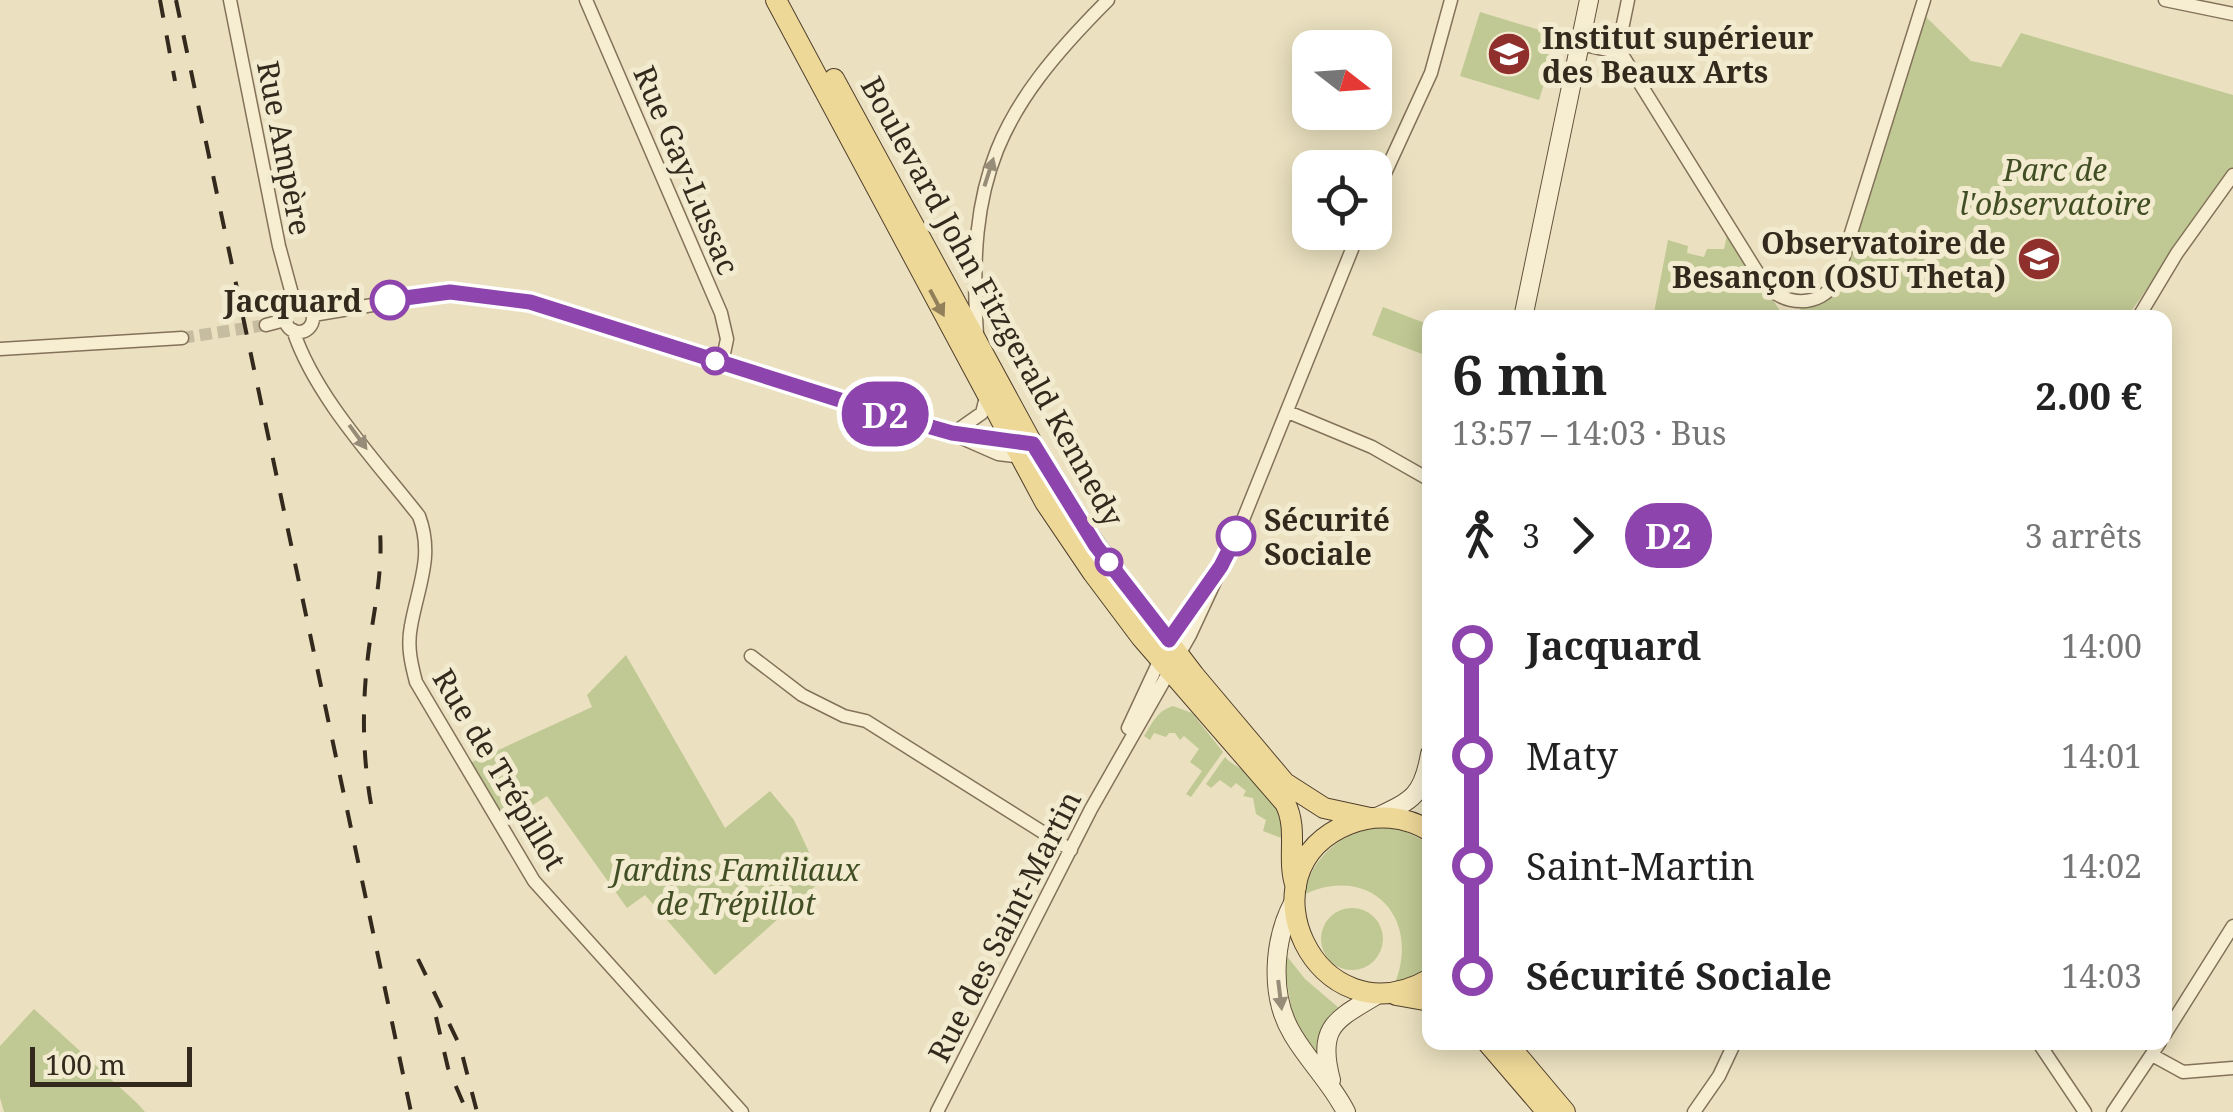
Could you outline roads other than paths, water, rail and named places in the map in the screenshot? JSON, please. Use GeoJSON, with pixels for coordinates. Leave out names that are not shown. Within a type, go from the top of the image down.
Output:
{"type":"FeatureCollection","features":[{"type":"Feature","properties":{"kind":"main road","name":"Boulevard John Fitzgerald Kennedy"},"geometry":{"type":"LineString","coordinates":[[776,0],[986,396],[1096,546],[1170,656],[1285,803],[1292,822],[1291,872],[1300,936],[1318,966],[1346,986],[1422,1000]]}},
{"type":"Feature","properties":{"kind":"main road","name":"Boulevard John Fitzgerald Kennedy"},"geometry":{"type":"LineString","coordinates":[[791,0],[977,338],[1021,448]]}},
{"type":"Feature","properties":{"kind":"main road"},"geometry":{"type":"LineString","coordinates":[[1525,310],[1584,41],[1588,0]]}},
{"type":"Feature","properties":{"kind":"main road","name":"Boulevard John Fitzgerald Kennedy"},"geometry":{"type":"LineString","coordinates":[[1170,656],[1284,783],[1324,808],[1405,820],[1422,827]]}},
{"type":"Feature","properties":{"kind":"main road"},"geometry":{"type":"LineString","coordinates":[[1346,1112],[1294,1037],[1281,1009],[1278,972],[1282,924],[1302,868],[1319,844],[1342,827],[1373,818],[1417,795],[1422,786]]}},
{"type":"Feature","properties":{"kind":"main road"},"geometry":{"type":"LineString","coordinates":[[1334,1090],[1325,1053],[1331,1030],[1347,1010],[1384,993],[1422,983]]}},
{"type":"Feature","properties":{"kind":"main road"},"geometry":{"type":"LineString","coordinates":[[1495,1050],[1546,1112]]}},
{"type":"Feature","properties":{"kind":"main road"},"geometry":{"type":"LineString","coordinates":[[1513,1050],[1566,1112]]}},
{"type":"Feature","properties":{"kind":"street","name":"Rue Ampère"},"geometry":{"type":"LineString","coordinates":[[230,0],[279,246],[295,304]]}},
{"type":"Feature","properties":{"kind":"street","name":"Rue Gay-Lussac"},"geometry":{"type":"LineString","coordinates":[[586,0],[721,313],[727,338],[722,363]]}},
{"type":"Feature","properties":{"kind":"street"},"geometry":{"type":"LineString","coordinates":[[977,338],[973,278],[977,224],[990,167],[1026,92],[1108,0]]}},
{"type":"Feature","properties":{"kind":"street"},"geometry":{"type":"LineString","coordinates":[[1392,158],[1431,74],[1452,0]]}},
{"type":"Feature","properties":{"kind":"street"},"geometry":{"type":"LineString","coordinates":[[1628,0],[1621,48],[1768,288],[1786,300],[1809,300],[1831,289],[1836,281],[1924,0]]}},
{"type":"Feature","properties":{"kind":"street"},"geometry":{"type":"LineString","coordinates":[[2165,0],[2233,14]]}},
{"type":"Feature","properties":{"kind":"street"},"geometry":{"type":"LineString","coordinates":[[1584,41],[1621,48]]}},
{"type":"Feature","properties":{"kind":"street"},"geometry":{"type":"LineString","coordinates":[[2143,310],[2177,253],[2233,175]]}},
{"type":"Feature","properties":{"kind":"street","name":"Rue des Saint-Martin"},"geometry":{"type":"LineString","coordinates":[[937,1112],[1116,762],[1120,745],[1221,566],[1352,250]]}},
{"type":"Feature","properties":{"kind":"street"},"geometry":{"type":"LineString","coordinates":[[313,315],[450,292],[500,296],[577,316],[845,403],[1021,448]]}},
{"type":"Feature","properties":{"kind":"street"},"geometry":{"type":"LineString","coordinates":[[266,325],[295,327],[312,324],[313,315],[308,307],[295,304],[287,310],[295,327]]}},
{"type":"Feature","properties":{"kind":"street","name":"Rue de Trépillot"},"geometry":{"type":"LineString","coordinates":[[295,327],[303,356],[349,425],[419,516],[428,549],[410,629],[409,655],[416,682],[534,881],[742,1112]]}},
{"type":"Feature","properties":{"kind":"street"},"geometry":{"type":"LineString","coordinates":[[0,350],[182,338]]}},
{"type":"Feature","properties":{"kind":"street"},"geometry":{"type":"LineString","coordinates":[[952,433],[982,414],[986,396]]}},
{"type":"Feature","properties":{"kind":"street"},"geometry":{"type":"LineString","coordinates":[[1288,412],[1372,447],[1422,475]]}},
{"type":"Feature","properties":{"kind":"street"},"geometry":{"type":"LineString","coordinates":[[952,433],[972,445],[1021,448]]}},
{"type":"Feature","properties":{"kind":"street"},"geometry":{"type":"LineString","coordinates":[[751,656],[802,696],[844,716],[866,721],[1071,850]]}},
{"type":"Feature","properties":{"kind":"street"},"geometry":{"type":"LineString","coordinates":[[2172,1023],[2233,926]]}},
{"type":"Feature","properties":{"kind":"street"},"geometry":{"type":"LineString","coordinates":[[1694,1112],[1720,1076],[1731,1050]]}},
{"type":"Feature","properties":{"kind":"street"},"geometry":{"type":"LineString","coordinates":[[2044,1050],[2088,1112],[2101,1112]]}},
{"type":"Feature","properties":{"kind":"street"},"geometry":{"type":"LineString","coordinates":[[2113,1112],[2155,1050]]}},
{"type":"Feature","properties":{"kind":"street"},"geometry":{"type":"LineString","coordinates":[[2158,1050],[2183,1072],[2233,1068]]}},
{"type":"Feature","properties":{"kind":"tunnel"},"geometry":{"type":"LineString","coordinates":[[182,338],[266,325]]}},
{"type":"Feature","properties":{"kind":"railway"},"geometry":{"type":"LineString","coordinates":[[160,0],[175,81]]}},
{"type":"Feature","properties":{"kind":"railway"},"geometry":{"type":"LineString","coordinates":[[176,0],[411,1112]]}},
{"type":"Feature","properties":{"kind":"railway"},"geometry":{"type":"LineString","coordinates":[[371,804],[364,700],[379,576],[379,520]]}},
{"type":"Feature","properties":{"kind":"railway"},"geometry":{"type":"LineString","coordinates":[[418,959],[460,1046],[477,1112]]}},
{"type":"Feature","properties":{"kind":"railway"},"geometry":{"type":"LineString","coordinates":[[436,1017],[448,1068],[467,1112]]}},
{"type":"Feature","properties":{"kind":"place","name":"Institut supérieur des Beaux Arts"},"geometry":{"type":"Point","coordinates":[1509,54]}},
{"type":"Feature","properties":{"kind":"place","name":"Observatoire de Besançon (OSU Theta)"},"geometry":{"type":"Point","coordinates":[2039,259]}},
{"type":"Feature","properties":{"kind":"place","name":"Jacquard"},"geometry":{"type":"Point","coordinates":[390,300]}},
{"type":"Feature","properties":{"kind":"place","name":"Sécurité Sociale"},"geometry":{"type":"Point","coordinates":[1236,536]}},
{"type":"Feature","properties":{"kind":"park label","name":"Parc de l'observatoire"},"geometry":{"type":"Point","coordinates":[2055,186]}},
{"type":"Feature","properties":{"kind":"park label","name":"Jardins Familiaux de Trépillot"},"geometry":{"type":"Point","coordinates":[736,886]}}]}
